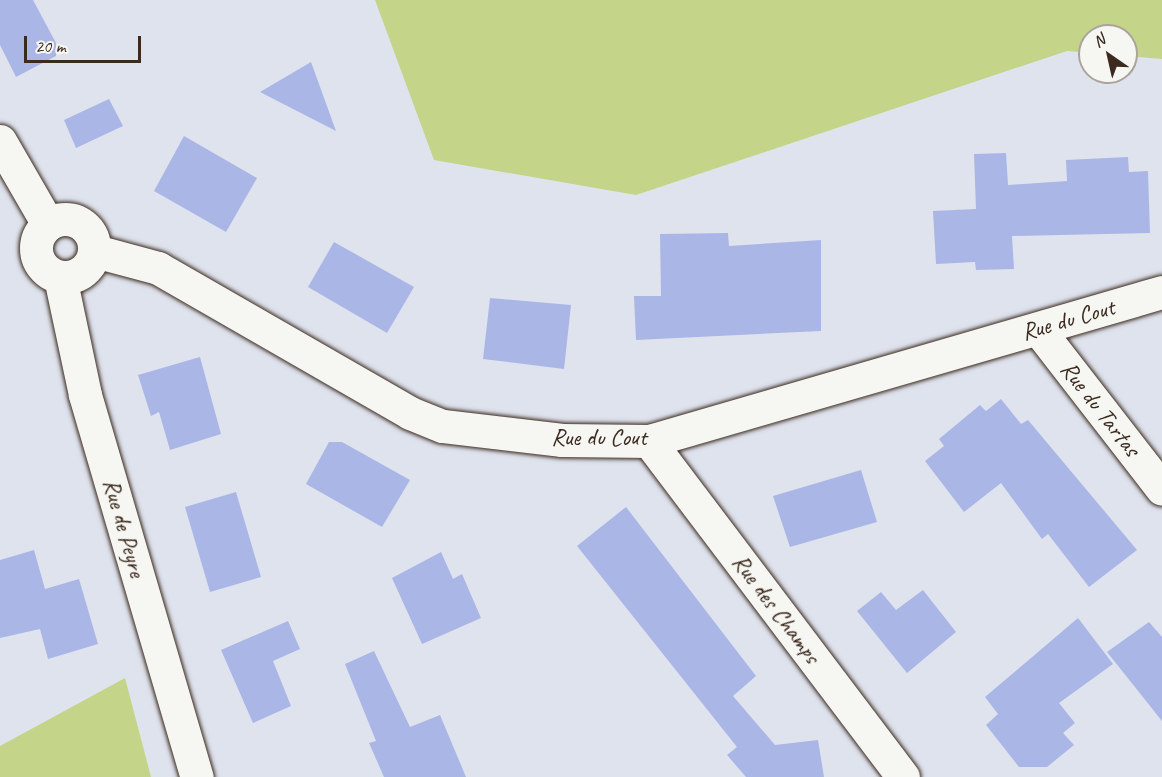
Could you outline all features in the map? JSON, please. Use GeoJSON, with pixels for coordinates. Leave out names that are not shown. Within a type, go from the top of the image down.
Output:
{"type":"FeatureCollection","features":[{"type":"Feature","properties":{"kind":"street"},"geometry":{"type":"LineString","coordinates":[[0,141],[48,224]]}},
{"type":"Feature","properties":{"kind":"street"},"geometry":{"type":"LineString","coordinates":[[64,218],[81,222],[92,235],[95,251],[89,266],[76,275],[60,277],[39,261],[39,234],[48,224],[64,218]]}},
{"type":"Feature","properties":{"kind":"street","name":"Rue du Cout"},"geometry":{"type":"LineString","coordinates":[[95,251],[158,268],[372,392],[443,426],[562,440],[649,441],[1162,292]]}},
{"type":"Feature","properties":{"kind":"street","name":"Rue de Peyre"},"geometry":{"type":"LineString","coordinates":[[60,277],[85,396],[197,777]]}},
{"type":"Feature","properties":{"kind":"street","name":"Rue du Tartas"},"geometry":{"type":"LineString","coordinates":[[1038,329],[1162,489]]}},
{"type":"Feature","properties":{"kind":"street","name":"Rue des Champs"},"geometry":{"type":"LineString","coordinates":[[649,441],[903,777]]}},
{"type":"Feature","properties":{"kind":"green space"},"geometry":{"type":"Polygon","coordinates":[[[375,0],[1162,0],[1162,59],[1138,57],[1138,24],[1078,24],[1078,52],[1067,51],[636,195],[434,160],[375,0]]]}},
{"type":"Feature","properties":{"kind":"green space"},"geometry":{"type":"Polygon","coordinates":[[[125,678],[151,777],[0,777],[0,746],[125,678]]]}},
{"type":"Feature","properties":{"kind":"building"},"geometry":{"type":"Polygon","coordinates":[[[0,0],[33,0],[56,43],[56,56],[16,77],[0,45],[0,0]]]}},
{"type":"Feature","properties":{"kind":"building"},"geometry":{"type":"Polygon","coordinates":[[[311,62],[336,131],[260,92],[311,62]]]}},
{"type":"Feature","properties":{"kind":"building"},"geometry":{"type":"Polygon","coordinates":[[[109,99],[123,126],[76,148],[64,120],[109,99]]]}},
{"type":"Feature","properties":{"kind":"building"},"geometry":{"type":"Polygon","coordinates":[[[184,136],[257,178],[226,232],[154,191],[184,136]]]}},
{"type":"Feature","properties":{"kind":"building"},"geometry":{"type":"Polygon","coordinates":[[[1006,153],[1008,185],[1067,181],[1066,160],[1128,157],[1129,172],[1148,171],[1150,233],[1012,236],[1014,269],[976,270],[975,262],[936,264],[933,211],[976,209],[974,154],[1006,153]]]}},
{"type":"Feature","properties":{"kind":"building"},"geometry":{"type":"Polygon","coordinates":[[[728,233],[729,246],[821,240],[821,331],[636,340],[634,296],[661,296],[660,234],[728,233]]]}},
{"type":"Feature","properties":{"kind":"building"},"geometry":{"type":"Polygon","coordinates":[[[334,242],[414,287],[387,333],[308,287],[334,242]]]}},
{"type":"Feature","properties":{"kind":"building"},"geometry":{"type":"Polygon","coordinates":[[[490,298],[571,305],[564,369],[483,359],[490,298]]]}},
{"type":"Feature","properties":{"kind":"building"},"geometry":{"type":"Polygon","coordinates":[[[200,357],[221,434],[170,450],[159,412],[151,416],[138,375],[200,357]]]}},
{"type":"Feature","properties":{"kind":"building"},"geometry":{"type":"Polygon","coordinates":[[[1001,399],[1021,424],[1028,420],[1137,550],[1089,587],[1048,534],[1042,539],[1001,483],[964,512],[925,461],[944,446],[939,439],[980,405],[986,411],[1001,399]]]}},
{"type":"Feature","properties":{"kind":"building"},"geometry":{"type":"Polygon","coordinates":[[[329,442],[342,442],[410,480],[382,527],[306,484],[329,442]]]}},
{"type":"Feature","properties":{"kind":"building"},"geometry":{"type":"Polygon","coordinates":[[[861,470],[877,522],[790,547],[773,496],[861,470]]]}},
{"type":"Feature","properties":{"kind":"building"},"geometry":{"type":"Polygon","coordinates":[[[236,492],[261,577],[210,592],[185,507],[236,492]]]}},
{"type":"Feature","properties":{"kind":"building"},"geometry":{"type":"Polygon","coordinates":[[[626,507],[756,676],[733,696],[775,745],[818,740],[824,777],[746,777],[727,755],[737,747],[577,546],[626,507]]]}},
{"type":"Feature","properties":{"kind":"building"},"geometry":{"type":"Polygon","coordinates":[[[34,550],[45,589],[79,579],[98,644],[48,659],[40,629],[0,638],[0,560],[34,550]]]}},
{"type":"Feature","properties":{"kind":"building"},"geometry":{"type":"Polygon","coordinates":[[[441,552],[453,579],[462,574],[481,618],[422,644],[392,578],[441,552]]]}},
{"type":"Feature","properties":{"kind":"building"},"geometry":{"type":"Polygon","coordinates":[[[923,590],[956,632],[907,673],[857,611],[881,592],[896,610],[923,590]]]}},
{"type":"Feature","properties":{"kind":"building"},"geometry":{"type":"Polygon","coordinates":[[[1078,618],[1113,664],[1059,703],[1075,723],[1063,733],[1074,745],[1047,767],[1019,767],[986,725],[998,714],[985,697],[1078,618]]]}},
{"type":"Feature","properties":{"kind":"building"},"geometry":{"type":"Polygon","coordinates":[[[288,621],[300,649],[273,661],[291,706],[253,723],[221,650],[288,621]]]}},
{"type":"Feature","properties":{"kind":"building"},"geometry":{"type":"Polygon","coordinates":[[[1149,622],[1162,637],[1162,721],[1107,652],[1149,622]]]}},
{"type":"Feature","properties":{"kind":"building"},"geometry":{"type":"Polygon","coordinates":[[[374,651],[410,727],[440,715],[466,777],[384,777],[369,743],[376,741],[345,664],[374,651]]]}}]}
